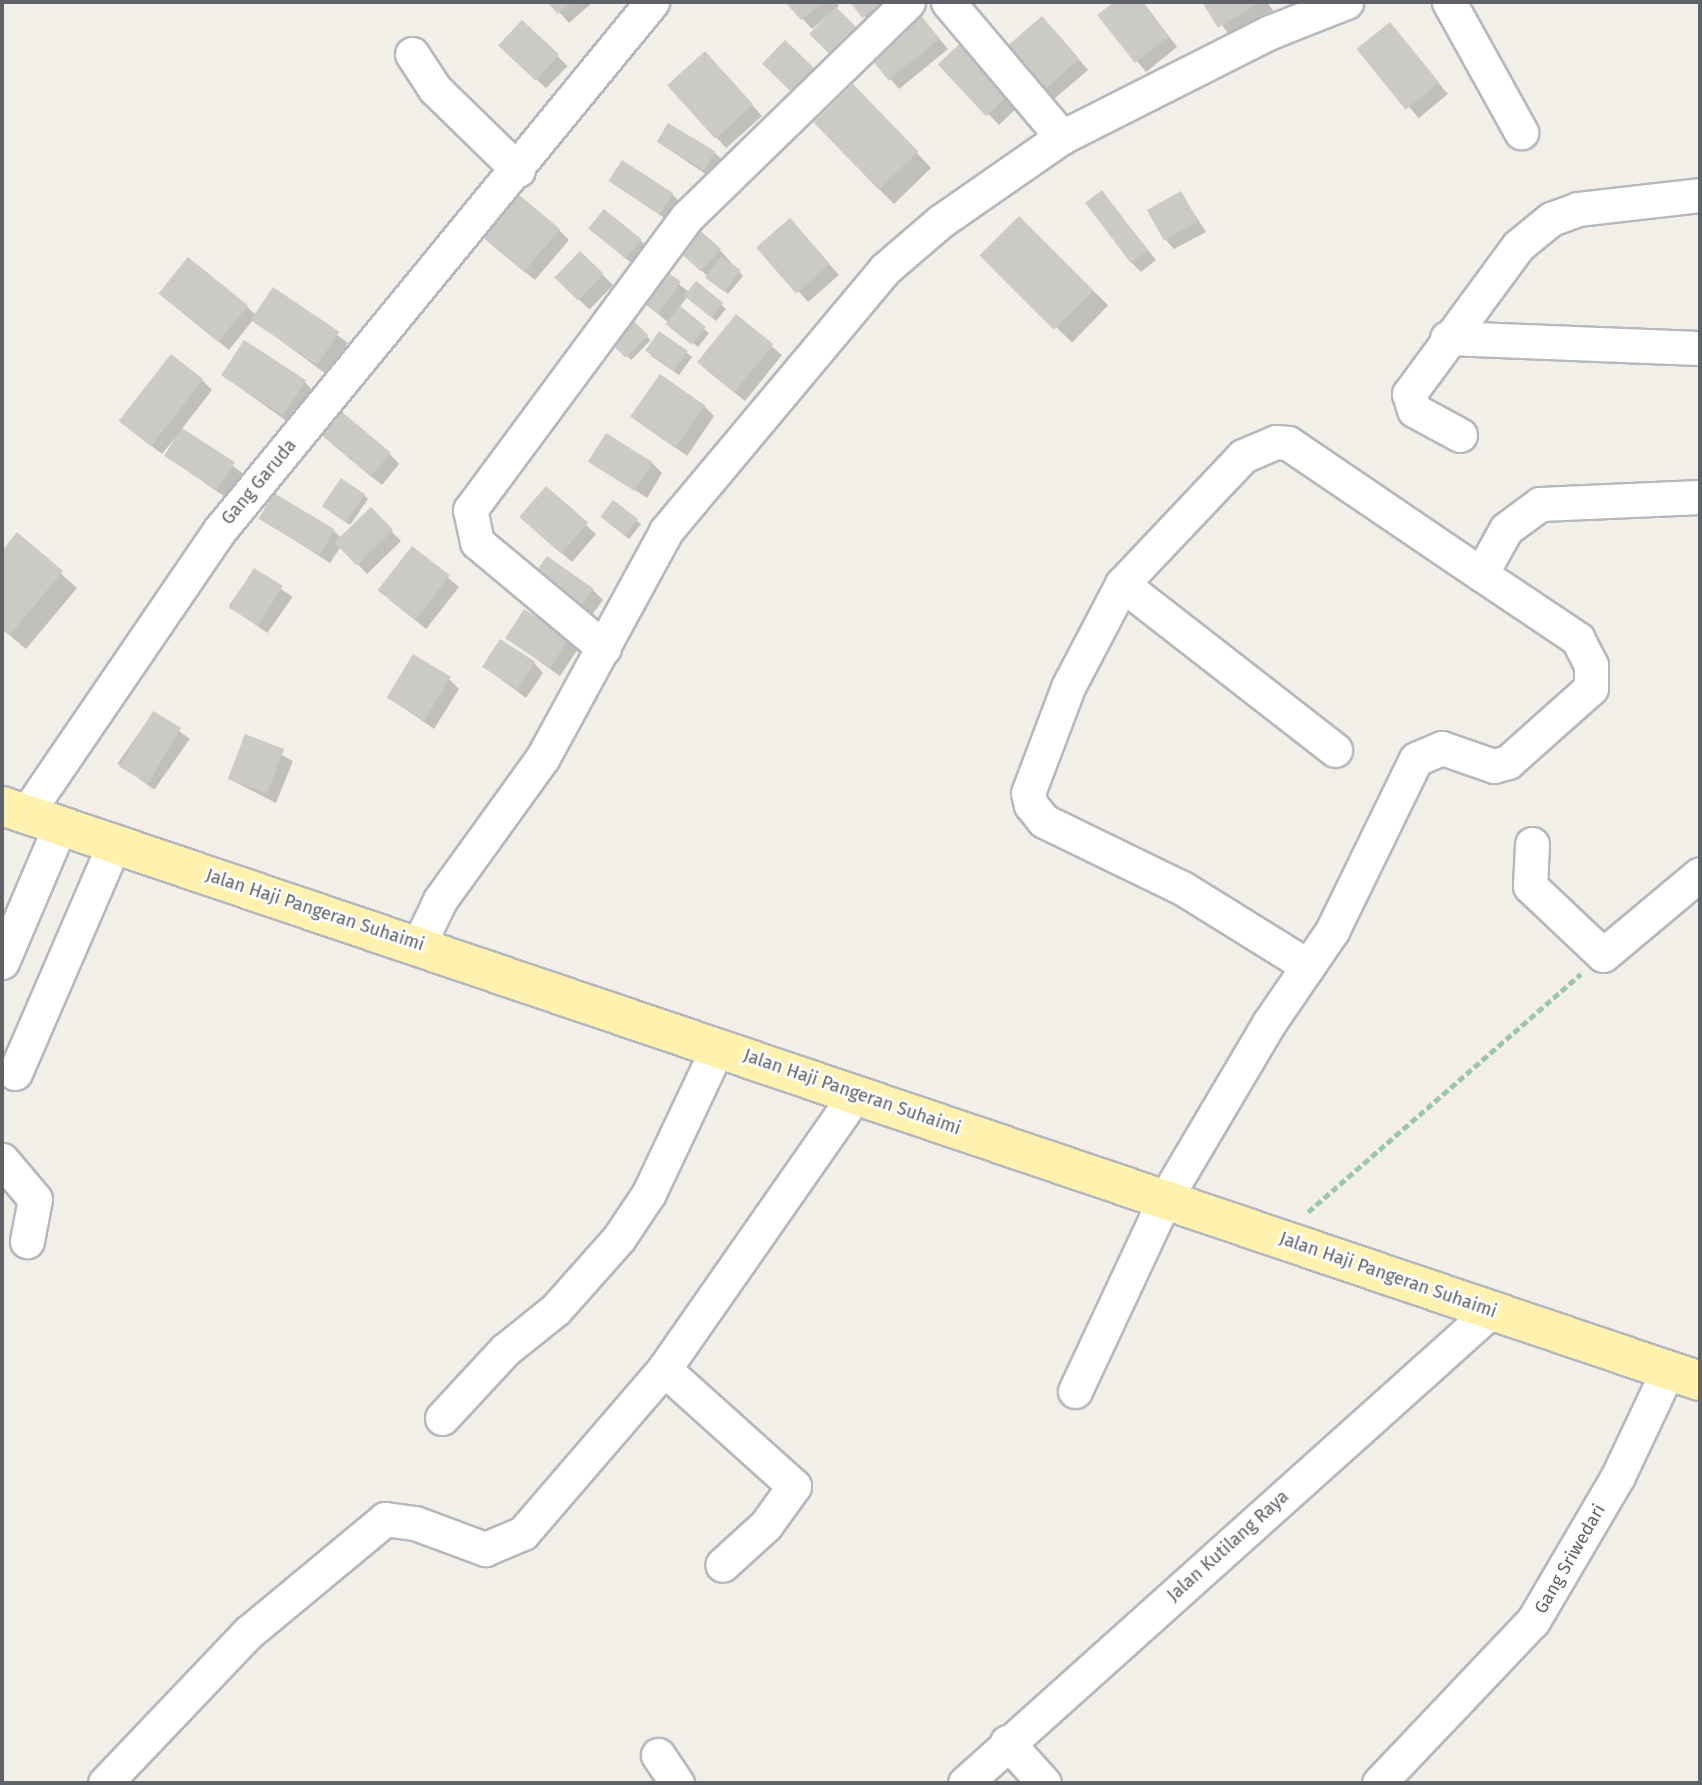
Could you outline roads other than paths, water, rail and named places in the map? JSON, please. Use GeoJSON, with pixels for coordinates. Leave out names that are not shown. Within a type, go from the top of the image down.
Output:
{"type":"FeatureCollection","features":[{"type":"Feature","properties":{"kind":"main road","name":"Jalan Haji Pangeran Suhaimi"},"geometry":{"type":"LineString","coordinates":[[29,815],[419,944],[1684,1376]]}},
{"type":"Feature","properties":{"kind":"street","name":"Gang Garuda"},"geometry":{"type":"LineString","coordinates":[[2,962],[29,815],[219,531],[518,170],[652,2]]}},
{"type":"Feature","properties":{"kind":"street"},"geometry":{"type":"LineString","coordinates":[[604,648],[477,542],[470,510],[687,217],[908,2]]}},
{"type":"Feature","properties":{"kind":"street"},"geometry":{"type":"LineString","coordinates":[[948,2],[1062,138]]}},
{"type":"Feature","properties":{"kind":"street"},"geometry":{"type":"LineString","coordinates":[[419,944],[440,901],[543,757],[666,531],[885,269],[941,221],[1062,138],[1270,32],[1346,2]]}},
{"type":"Feature","properties":{"kind":"street"},"geometry":{"type":"LineString","coordinates":[[1449,2],[1521,132]]}},
{"type":"Feature","properties":{"kind":"street"},"geometry":{"type":"LineString","coordinates":[[412,54],[435,89],[518,170]]}},
{"type":"Feature","properties":{"kind":"street"},"geometry":{"type":"LineString","coordinates":[[1460,435],[1414,410],[1409,394],[1447,338],[1518,246],[1551,219],[1700,195]]}},
{"type":"Feature","properties":{"kind":"street"},"geometry":{"type":"LineString","coordinates":[[1447,338],[1700,348]]}},
{"type":"Feature","properties":{"kind":"street"},"geometry":{"type":"LineString","coordinates":[[1075,1391],[1165,1199],[1308,967],[1376,851],[1416,759],[1442,748],[1494,766],[1508,762],[1591,688],[1591,665],[1578,639],[1288,443],[1276,442],[1243,456],[1122,584],[1068,687],[1028,793],[1031,805],[1044,821],[1182,888],[1308,967]]}},
{"type":"Feature","properties":{"kind":"street"},"geometry":{"type":"LineString","coordinates":[[1481,574],[1506,529],[1540,504],[1700,497]]}},
{"type":"Feature","properties":{"kind":"street"},"geometry":{"type":"LineString","coordinates":[[1122,584],[1335,750]]}},
{"type":"Feature","properties":{"kind":"street"},"geometry":{"type":"LineString","coordinates":[[15,1073],[114,844]]}},
{"type":"Feature","properties":{"kind":"street"},"geometry":{"type":"LineString","coordinates":[[1532,844],[1530,886],[1603,955],[1700,874]]}},
{"type":"Feature","properties":{"kind":"street"},"geometry":{"type":"LineString","coordinates":[[442,1418],[505,1350],[556,1309],[619,1238],[649,1193],[718,1046]]}},
{"type":"Feature","properties":{"kind":"street"},"geometry":{"type":"LineString","coordinates":[[105,1783],[249,1632],[385,1520],[415,1522],[485,1549],[523,1533],[664,1369],[856,1094]]}},
{"type":"Feature","properties":{"kind":"street"},"geometry":{"type":"LineString","coordinates":[[2,1160],[35,1199],[27,1241]]}},
{"type":"Feature","properties":{"kind":"street","name":"Jalan Kutilang Raya"},"geometry":{"type":"LineString","coordinates":[[965,1783],[1007,1742],[1492,1310]]}},
{"type":"Feature","properties":{"kind":"street"},"geometry":{"type":"LineString","coordinates":[[664,1369],[794,1486],[766,1525],[722,1564]]}},
{"type":"Feature","properties":{"kind":"street","name":"Gang Sriwedari"},"geometry":{"type":"LineString","coordinates":[[1379,1783],[1533,1621],[1618,1476],[1684,1376]]}},
{"type":"Feature","properties":{"kind":"street"},"geometry":{"type":"LineString","coordinates":[[1007,1742],[1044,1783]]}},
{"type":"Feature","properties":{"kind":"street"},"geometry":{"type":"LineString","coordinates":[[658,1755],[677,1783]]}}]}
